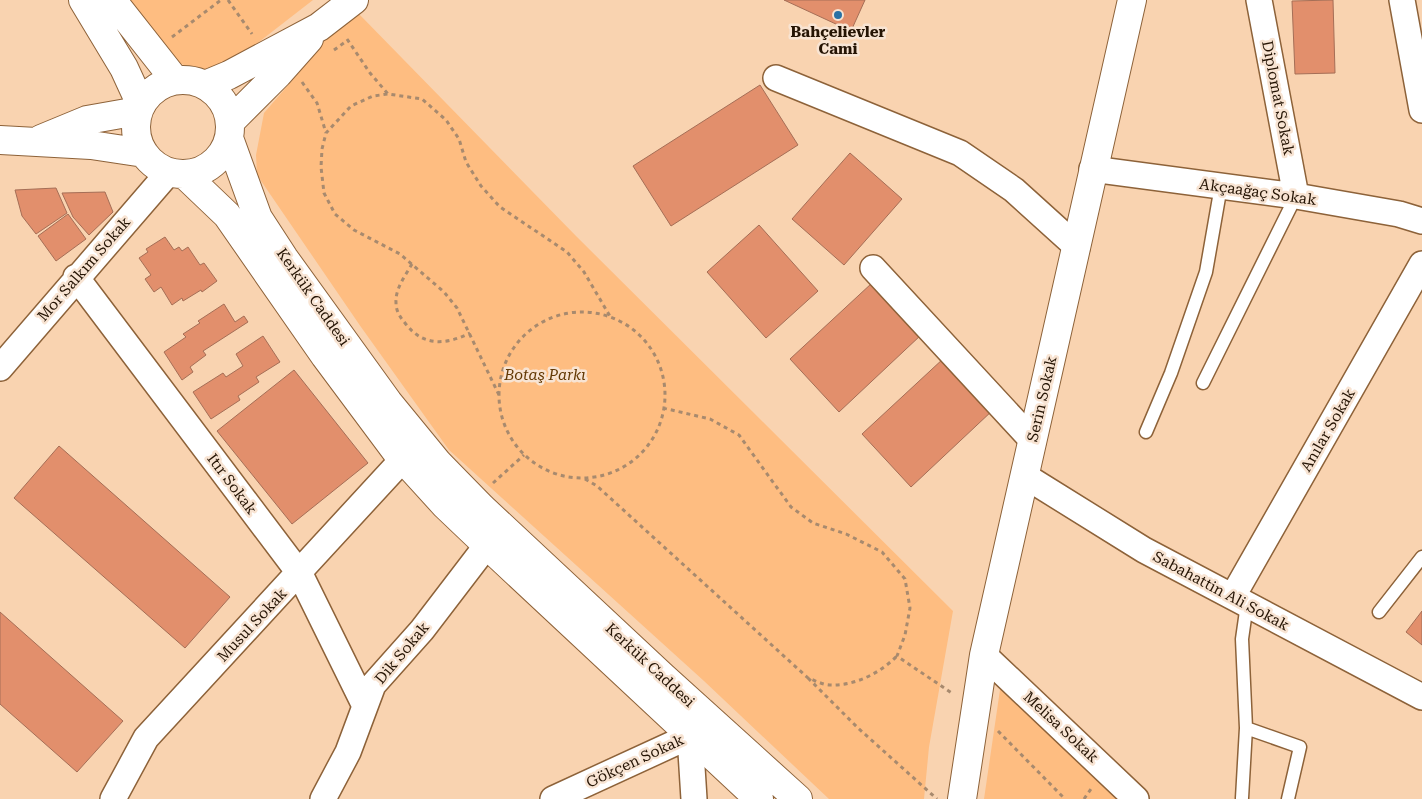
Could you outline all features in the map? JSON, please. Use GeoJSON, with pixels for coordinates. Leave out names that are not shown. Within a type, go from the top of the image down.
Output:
{"type":"FeatureCollection","features":[{"type":"Feature","properties":{"kind":"street"},"geometry":{"type":"LineString","coordinates":[[83,0],[124,68],[140,108]]}},
{"type":"Feature","properties":{"kind":"street"},"geometry":{"type":"LineString","coordinates":[[112,0],[175,80]]}},
{"type":"Feature","properties":{"kind":"street"},"geometry":{"type":"LineString","coordinates":[[205,85],[267,55],[325,22],[354,0]]}},
{"type":"Feature","properties":{"kind":"street","name":"Serin Sokak"},"geometry":{"type":"LineString","coordinates":[[962,799],[984,655],[1077,247],[1092,169],[1132,0]]}},
{"type":"Feature","properties":{"kind":"street","name":"Diplomat Sokak"},"geometry":{"type":"LineString","coordinates":[[1259,0],[1296,196]]}},
{"type":"Feature","properties":{"kind":"street"},"geometry":{"type":"LineString","coordinates":[[1402,0],[1422,110]]}},
{"type":"Feature","properties":{"kind":"street"},"geometry":{"type":"LineString","coordinates":[[229,130],[325,22]]}},
{"type":"Feature","properties":{"kind":"street"},"geometry":{"type":"LineString","coordinates":[[776,78],[960,153],[1014,190],[1077,247]]}},
{"type":"Feature","properties":{"kind":"street"},"geometry":{"type":"LineString","coordinates":[[175,80],[190,80],[205,85],[217,94],[226,107],[229,130],[224,149],[208,167],[176,173],[155,165],[144,153],[138,140],[136,125],[140,108],[152,90],[175,80]]}},
{"type":"Feature","properties":{"kind":"street"},"geometry":{"type":"LineString","coordinates":[[34,142],[87,120],[140,108]]}},
{"type":"Feature","properties":{"kind":"street","name":"Kerkük Caddesi"},"geometry":{"type":"LineString","coordinates":[[229,130],[258,218],[333,327],[412,451]]}},
{"type":"Feature","properties":{"kind":"street"},"geometry":{"type":"LineString","coordinates":[[0,140],[91,145],[144,153]]}},
{"type":"Feature","properties":{"kind":"street","name":"Akçaağaç Sokak"},"geometry":{"type":"LineString","coordinates":[[1092,169],[1296,196],[1399,214],[1422,221]]}},
{"type":"Feature","properties":{"kind":"street","name":"Kerkük Caddesi"},"geometry":{"type":"LineString","coordinates":[[176,173],[227,215],[325,356],[412,451],[496,537],[699,727],[798,799]]}},
{"type":"Feature","properties":{"kind":"street","name":"Mor Salkım Sokak"},"geometry":{"type":"LineString","coordinates":[[0,368],[76,277],[176,173]]}},
{"type":"Feature","properties":{"kind":"street","name":"Anılar Sokak"},"geometry":{"type":"LineString","coordinates":[[1240,600],[1422,264]]}},
{"type":"Feature","properties":{"kind":"street"},"geometry":{"type":"LineString","coordinates":[[873,268],[1033,441]]}},
{"type":"Feature","properties":{"kind":"street","name":"Itır Sokak"},"geometry":{"type":"LineString","coordinates":[[76,277],[300,574],[365,706]]}},
{"type":"Feature","properties":{"kind":"street","name":"Musul Sokak"},"geometry":{"type":"LineString","coordinates":[[113,799],[146,738],[412,451]]}},
{"type":"Feature","properties":{"kind":"street","name":"Sabahattin Ali Sokak"},"geometry":{"type":"LineString","coordinates":[[1025,476],[1144,550],[1422,697]]}},
{"type":"Feature","properties":{"kind":"street","name":"Dik Sokak"},"geometry":{"type":"LineString","coordinates":[[323,799],[348,752],[374,685],[422,630],[496,537]]}},
{"type":"Feature","properties":{"kind":"street","name":"Melisa Sokak"},"geometry":{"type":"LineString","coordinates":[[984,655],[1136,799]]}},
{"type":"Feature","properties":{"kind":"street"},"geometry":{"type":"LineString","coordinates":[[694,799],[699,727]]}},
{"type":"Feature","properties":{"kind":"street","name":"Kerkük Caddesi"},"geometry":{"type":"LineString","coordinates":[[699,727],[759,799]]}},
{"type":"Feature","properties":{"kind":"street","name":"Gökçen Sokak"},"geometry":{"type":"LineString","coordinates":[[553,799],[699,727]]}},
{"type":"Feature","properties":{"kind":"lane"},"geometry":{"type":"LineString","coordinates":[[1146,432],[1171,373],[1206,272],[1221,186]]}},
{"type":"Feature","properties":{"kind":"lane"},"geometry":{"type":"LineString","coordinates":[[1203,383],[1296,196]]}},
{"type":"Feature","properties":{"kind":"lane"},"geometry":{"type":"LineString","coordinates":[[1379,612],[1422,556]]}},
{"type":"Feature","properties":{"kind":"lane"},"geometry":{"type":"LineString","coordinates":[[1240,600],[1246,728],[1242,798]]}},
{"type":"Feature","properties":{"kind":"lane"},"geometry":{"type":"LineString","coordinates":[[1246,728],[1300,747],[1288,799]]}},
{"type":"Feature","properties":{"kind":"path"},"geometry":{"type":"LineString","coordinates":[[165,31],[170,39],[221,0]]}},
{"type":"Feature","properties":{"kind":"path"},"geometry":{"type":"LineString","coordinates":[[228,0],[267,55]]}},
{"type":"Feature","properties":{"kind":"path"},"geometry":{"type":"LineString","coordinates":[[325,22],[348,40],[370,73],[388,94]]}},
{"type":"Feature","properties":{"kind":"path"},"geometry":{"type":"LineString","coordinates":[[326,56],[348,40]]}},
{"type":"Feature","properties":{"kind":"path"},"geometry":{"type":"LineString","coordinates":[[296,76],[306,86],[317,103],[326,133]]}},
{"type":"Feature","properties":{"kind":"path"},"geometry":{"type":"LineString","coordinates":[[499,395],[457,308],[448,297],[400,254],[354,230],[335,214],[324,192],[321,167],[322,150],[326,133],[351,106],[373,96],[388,94],[422,99],[446,120],[459,139],[466,162],[481,186],[500,207],[567,252],[584,272],[611,318]]}},
{"type":"Feature","properties":{"kind":"path"},"geometry":{"type":"LineString","coordinates":[[412,264],[401,282],[396,297],[398,312],[407,326],[419,337],[437,343],[452,341],[470,333]]}},
{"type":"Feature","properties":{"kind":"path"},"geometry":{"type":"LineString","coordinates":[[589,312],[611,318],[630,328],[647,344],[658,364],[664,386],[664,408],[653,436],[645,449],[628,465],[608,474],[585,478],[563,476],[542,468],[524,455],[510,438],[502,417],[499,395],[502,372],[508,358],[526,334],[544,321],[566,314],[589,312]]}},
{"type":"Feature","properties":{"kind":"path"},"geometry":{"type":"LineString","coordinates":[[664,408],[710,419],[739,436],[791,507],[813,523],[846,534],[882,552],[905,579],[910,608],[905,635],[896,656],[883,669],[858,680],[830,685],[808,678]]}},
{"type":"Feature","properties":{"kind":"path"},"geometry":{"type":"LineString","coordinates":[[491,484],[524,455]]}},
{"type":"Feature","properties":{"kind":"path"},"geometry":{"type":"LineString","coordinates":[[585,478],[808,678],[858,728],[937,799]]}},
{"type":"Feature","properties":{"kind":"path"},"geometry":{"type":"LineString","coordinates":[[896,656],[976,709],[1065,799]]}},
{"type":"Feature","properties":{"kind":"green space"},"geometry":{"type":"Polygon","coordinates":[[[122,0],[313,0],[228,66],[205,74],[163,56],[122,0]]]}},
{"type":"Feature","properties":{"kind":"green space","name":"Botaş Parkı"},"geometry":{"type":"Polygon","coordinates":[[[359,14],[576,236],[953,611],[929,747],[924,799],[829,799],[704,681],[449,450],[361,327],[257,175],[256,155],[264,113],[296,76],[310,52],[359,14]]]}},
{"type":"Feature","properties":{"kind":"green space"},"geometry":{"type":"Polygon","coordinates":[[[1001,683],[1117,799],[984,799],[1001,683]]]}},
{"type":"Feature","properties":{"kind":"building","name":"Bahçelievler Cami"},"geometry":{"type":"Polygon","coordinates":[[[784,0],[865,0],[851,31],[784,0]]]}},
{"type":"Feature","properties":{"kind":"building"},"geometry":{"type":"Polygon","coordinates":[[[1333,0],[1335,73],[1295,74],[1292,1],[1333,0]]]}},
{"type":"Feature","properties":{"kind":"building"},"geometry":{"type":"Polygon","coordinates":[[[760,85],[798,145],[671,226],[633,166],[760,85]]]}},
{"type":"Feature","properties":{"kind":"building"},"geometry":{"type":"Polygon","coordinates":[[[850,153],[902,199],[844,265],[792,219],[850,153]]]}},
{"type":"Feature","properties":{"kind":"building"},"geometry":{"type":"Polygon","coordinates":[[[56,188],[67,213],[36,234],[22,216],[15,190],[56,188]]]}},
{"type":"Feature","properties":{"kind":"building"},"geometry":{"type":"Polygon","coordinates":[[[105,192],[113,212],[89,235],[73,217],[62,193],[105,192]]]}},
{"type":"Feature","properties":{"kind":"building"},"geometry":{"type":"Polygon","coordinates":[[[68,214],[86,239],[56,261],[38,236],[68,214]]]}},
{"type":"Feature","properties":{"kind":"building"},"geometry":{"type":"Polygon","coordinates":[[[759,225],[818,291],[766,338],[707,272],[759,225]]]}},
{"type":"Feature","properties":{"kind":"building"},"geometry":{"type":"Polygon","coordinates":[[[165,237],[174,250],[179,247],[182,251],[188,247],[200,265],[204,263],[217,281],[202,292],[201,290],[183,301],[182,298],[172,305],[161,287],[154,292],[145,279],[151,275],[139,258],[148,252],[146,249],[165,237]]]}},
{"type":"Feature","properties":{"kind":"building"},"geometry":{"type":"Polygon","coordinates":[[[872,283],[921,335],[839,412],[790,359],[872,283]]]}},
{"type":"Feature","properties":{"kind":"building"},"geometry":{"type":"Polygon","coordinates":[[[224,304],[235,322],[244,316],[248,322],[203,351],[206,355],[190,367],[193,372],[182,380],[164,352],[186,337],[183,334],[200,323],[198,321],[224,304]]]}},
{"type":"Feature","properties":{"kind":"building"},"geometry":{"type":"Polygon","coordinates":[[[263,336],[280,362],[256,377],[259,382],[238,396],[240,400],[211,419],[193,392],[223,373],[226,377],[243,366],[236,354],[263,336]]]}},
{"type":"Feature","properties":{"kind":"building"},"geometry":{"type":"Polygon","coordinates":[[[944,358],[993,410],[911,487],[862,434],[944,358]]]}},
{"type":"Feature","properties":{"kind":"building"},"geometry":{"type":"Polygon","coordinates":[[[294,370],[368,463],[292,524],[217,431],[294,370]]]}},
{"type":"Feature","properties":{"kind":"building"},"geometry":{"type":"Polygon","coordinates":[[[59,446],[230,597],[185,648],[14,498],[59,446]]]}},
{"type":"Feature","properties":{"kind":"building"},"geometry":{"type":"Polygon","coordinates":[[[1422,611],[1422,645],[1406,632],[1422,611]]]}},
{"type":"Feature","properties":{"kind":"building"},"geometry":{"type":"Polygon","coordinates":[[[0,612],[123,721],[77,772],[0,704],[0,612]]]}},
{"type":"Feature","properties":{"kind":"place","name":"Bahçelievler Cami"},"geometry":{"type":"Point","coordinates":[838,15]}}]}
